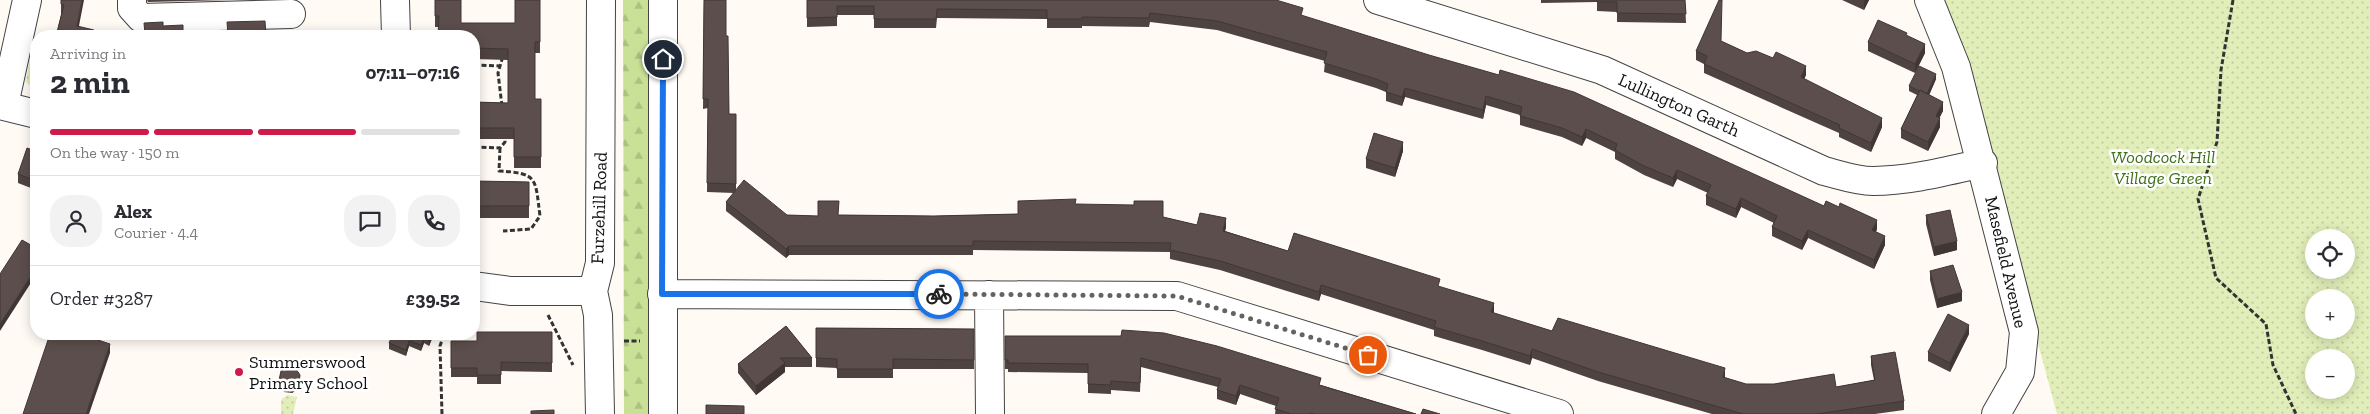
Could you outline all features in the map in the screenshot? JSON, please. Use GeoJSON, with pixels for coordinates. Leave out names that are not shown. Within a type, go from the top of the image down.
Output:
{"type":"FeatureCollection","features":[{"type":"Feature","properties":{"kind":"street"},"geometry":{"type":"LineString","coordinates":[[26,0],[2,105],[30,112]]}},
{"type":"Feature","properties":{"kind":"street"},"geometry":{"type":"LineString","coordinates":[[396,0],[396,30]]}},
{"type":"Feature","properties":{"kind":"street","name":"Furzehill Road"},"geometry":{"type":"LineString","coordinates":[[600,414],[598,315],[593,291],[600,263],[601,0]]}},
{"type":"Feature","properties":{"kind":"street"},"geometry":{"type":"LineString","coordinates":[[663,0],[663,414]]}},
{"type":"Feature","properties":{"kind":"street","name":"Lullington Garth"},"geometry":{"type":"LineString","coordinates":[[1378,0],[1602,70],[1824,171],[1847,178],[1872,181],[1905,178],[1982,163]]}},
{"type":"Feature","properties":{"kind":"street","name":"Masefield Avenue"},"geometry":{"type":"LineString","coordinates":[[1929,0],[1956,67],[2024,332],[2020,372],[1996,414]]}},
{"type":"Feature","properties":{"kind":"street"},"geometry":{"type":"LineString","coordinates":[[136,9],[200,27],[291,14]]}},
{"type":"Feature","properties":{"kind":"street"},"geometry":{"type":"LineString","coordinates":[[480,287],[510,291],[593,291]]}},
{"type":"Feature","properties":{"kind":"street"},"geometry":{"type":"LineString","coordinates":[[662,294],[1177,296],[1559,414]]}},
{"type":"Feature","properties":{"kind":"street"},"geometry":{"type":"LineString","coordinates":[[989,294],[990,414]]}},
{"type":"Feature","properties":{"kind":"path"},"geometry":{"type":"LineString","coordinates":[[2233,0],[2221,70],[2217,142],[2198,199],[2216,278],[2266,324],[2273,365],[2296,414]]}},
{"type":"Feature","properties":{"kind":"path"},"geometry":{"type":"LineString","coordinates":[[502,112],[498,73],[505,48]]}},
{"type":"Feature","properties":{"kind":"path"},"geometry":{"type":"LineString","coordinates":[[480,66],[500,66]]}},
{"type":"Feature","properties":{"kind":"path"},"geometry":{"type":"LineString","coordinates":[[503,231],[531,229],[540,216],[535,183],[530,177],[522,172],[499,171],[500,148],[505,142],[504,132]]}},
{"type":"Feature","properties":{"kind":"path"},"geometry":{"type":"LineString","coordinates":[[480,147],[500,148]]}},
{"type":"Feature","properties":{"kind":"path"},"geometry":{"type":"LineString","coordinates":[[544,307],[575,372]]}},
{"type":"Feature","properties":{"kind":"path"},"geometry":{"type":"LineString","coordinates":[[442,340],[440,346],[442,414]]}},
{"type":"Feature","properties":{"kind":"green space"},"geometry":{"type":"Polygon","coordinates":[[[623,0],[652,0],[657,414],[624,414],[623,0]]]}},
{"type":"Feature","properties":{"kind":"green space","name":"Woodcock Hill Village Green"},"geometry":{"type":"Polygon","coordinates":[[[1938,0],[2370,0],[2370,414],[2057,414],[1961,58],[1938,0]]]}},
{"type":"Feature","properties":{"kind":"green space"},"geometry":{"type":"Polygon","coordinates":[[[30,59],[30,86],[26,82],[30,59]]]}},
{"type":"Feature","properties":{"kind":"green space"},"geometry":{"type":"Polygon","coordinates":[[[287,395],[297,397],[293,414],[281,414],[281,400],[287,395]]]}},
{"type":"Feature","properties":{"kind":"building"},"geometry":{"type":"Polygon","coordinates":[[[61,0],[82,0],[77,26],[94,30],[58,30],[64,5],[61,4],[61,0]]]}},
{"type":"Feature","properties":{"kind":"building"},"geometry":{"type":"Polygon","coordinates":[[[435,0],[461,0],[461,23],[515,23],[515,0],[540,0],[540,42],[535,42],[535,99],[541,99],[541,157],[514,157],[514,128],[480,128],[480,102],[508,103],[508,49],[480,48],[480,30],[438,30],[439,16],[435,16],[435,0]]]}},
{"type":"Feature","properties":{"kind":"building"},"geometry":{"type":"Polygon","coordinates":[[[704,0],[726,0],[729,114],[736,114],[736,184],[707,183],[708,99],[703,99],[704,0]]]}},
{"type":"Feature","properties":{"kind":"building"},"geometry":{"type":"Polygon","coordinates":[[[807,0],[1276,0],[1303,8],[1301,15],[1429,55],[1499,75],[1500,70],[1574,92],[1824,206],[1826,201],[1839,207],[1840,203],[1877,220],[1872,230],[1885,236],[1874,260],[1808,230],[1802,241],[1772,227],[1777,216],[1741,198],[1736,209],[1706,196],[1711,185],[1677,170],[1673,178],[1644,166],[1615,150],[1617,144],[1586,129],[1582,137],[1562,128],[1520,116],[1522,107],[1486,96],[1483,110],[1405,88],[1402,97],[1386,92],[1388,84],[1324,63],[1327,52],[1217,21],[1150,13],[1149,18],[1082,17],[1082,19],[1047,19],[1047,10],[937,9],[936,19],[874,19],[874,6],[837,6],[837,17],[807,18],[807,0]]]}},
{"type":"Feature","properties":{"kind":"building"},"geometry":{"type":"Polygon","coordinates":[[[1597,0],[1685,0],[1686,14],[1617,13],[1617,2],[1597,2],[1597,0]]]}},
{"type":"Feature","properties":{"kind":"building"},"geometry":{"type":"Polygon","coordinates":[[[1719,0],[1722,0],[1721,41],[1747,53],[1756,51],[1773,58],[1776,52],[1806,66],[1801,77],[1882,118],[1871,143],[1839,128],[1840,125],[1704,64],[1707,56],[1696,51],[1719,0]]]}},
{"type":"Feature","properties":{"kind":"building"},"geometry":{"type":"Polygon","coordinates":[[[1878,20],[1907,33],[1906,35],[1925,44],[1915,64],[1868,42],[1878,20]]]}},
{"type":"Feature","properties":{"kind":"building"},"geometry":{"type":"Polygon","coordinates":[[[265,21],[266,30],[228,30],[227,22],[265,21]]]}},
{"type":"Feature","properties":{"kind":"building"},"geometry":{"type":"Polygon","coordinates":[[[163,22],[163,26],[183,25],[183,30],[145,30],[144,23],[163,22]]]}},
{"type":"Feature","properties":{"kind":"building"},"geometry":{"type":"Polygon","coordinates":[[[1919,66],[1936,74],[1927,94],[1909,86],[1919,66]]]}},
{"type":"Feature","properties":{"kind":"building"},"geometry":{"type":"Polygon","coordinates":[[[1920,90],[1943,102],[1936,116],[1940,118],[1928,142],[1901,129],[1920,90]]]}},
{"type":"Feature","properties":{"kind":"building"},"geometry":{"type":"Polygon","coordinates":[[[1374,133],[1403,142],[1395,168],[1366,159],[1374,133]]]}},
{"type":"Feature","properties":{"kind":"building"},"geometry":{"type":"Polygon","coordinates":[[[27,148],[30,149],[30,179],[18,174],[27,148]]]}},
{"type":"Feature","properties":{"kind":"building"},"geometry":{"type":"Polygon","coordinates":[[[744,180],[787,215],[818,216],[818,201],[839,201],[838,215],[934,216],[1018,214],[1018,201],[1076,199],[1075,204],[1134,205],[1134,201],[1163,201],[1163,217],[1197,225],[1200,213],[1226,218],[1223,231],[1288,251],[1294,233],[1440,279],[1438,286],[1494,303],[1491,312],[1552,331],[1558,318],[1725,368],[1723,377],[1746,384],[1774,384],[1834,374],[1836,387],[1875,380],[1871,356],[1895,352],[1904,401],[1817,414],[1743,414],[1598,372],[1532,349],[1530,356],[1434,327],[1436,321],[1321,285],[1319,292],[1220,261],[1170,250],[1171,243],[973,241],[973,246],[789,246],[786,249],[726,202],[744,180]]]}},
{"type":"Feature","properties":{"kind":"building"},"geometry":{"type":"Polygon","coordinates":[[[480,181],[529,182],[529,206],[480,206],[480,181]]]}},
{"type":"Feature","properties":{"kind":"building"},"geometry":{"type":"Polygon","coordinates":[[[1950,210],[1957,241],[1934,247],[1926,215],[1950,210]]]}},
{"type":"Feature","properties":{"kind":"building"},"geometry":{"type":"Polygon","coordinates":[[[22,240],[30,245],[30,277],[0,324],[0,274],[22,240]]]}},
{"type":"Feature","properties":{"kind":"building"},"geometry":{"type":"Polygon","coordinates":[[[1953,265],[1962,292],[1937,299],[1930,271],[1953,265]]]}},
{"type":"Feature","properties":{"kind":"building"},"geometry":{"type":"Polygon","coordinates":[[[1948,314],[1969,325],[1950,363],[1928,352],[1948,314]]]}},
{"type":"Feature","properties":{"kind":"building"},"geometry":{"type":"Polygon","coordinates":[[[786,326],[812,358],[780,358],[785,363],[756,386],[738,364],[786,326]]]}},
{"type":"Feature","properties":{"kind":"building"},"geometry":{"type":"Polygon","coordinates":[[[816,328],[974,329],[974,360],[893,359],[893,369],[837,369],[837,359],[816,358],[816,328]]]}},
{"type":"Feature","properties":{"kind":"building"},"geometry":{"type":"Polygon","coordinates":[[[1122,330],[1164,333],[1217,346],[1321,378],[1319,385],[1416,414],[1288,414],[1275,409],[1279,398],[1240,385],[1236,396],[1217,390],[1221,379],[1141,358],[1140,383],[1111,381],[1111,385],[1088,384],[1088,364],[1008,363],[1008,360],[1005,360],[1005,336],[1121,336],[1122,330]]]}},
{"type":"Feature","properties":{"kind":"building"},"geometry":{"type":"Polygon","coordinates":[[[480,332],[552,332],[552,363],[501,362],[501,375],[477,375],[477,368],[451,368],[451,341],[480,340],[480,332]]]}},
{"type":"Feature","properties":{"kind":"building"},"geometry":{"type":"Polygon","coordinates":[[[48,340],[98,340],[110,344],[86,414],[23,414],[48,340]]]}},
{"type":"Feature","properties":{"kind":"building"},"geometry":{"type":"Polygon","coordinates":[[[390,340],[423,340],[421,345],[409,341],[406,350],[389,343],[390,340]]]}},
{"type":"Feature","properties":{"kind":"building"},"geometry":{"type":"Polygon","coordinates":[[[288,366],[296,369],[300,375],[299,383],[292,389],[284,387],[279,380],[281,371],[288,366]]]}},
{"type":"Feature","properties":{"kind":"building"},"geometry":{"type":"Polygon","coordinates":[[[706,405],[744,406],[744,414],[706,414],[706,405]]]}},
{"type":"Feature","properties":{"kind":"building"},"geometry":{"type":"Polygon","coordinates":[[[1423,409],[1440,414],[1421,414],[1423,409]]]}},
{"type":"Feature","properties":{"kind":"building"},"geometry":{"type":"Polygon","coordinates":[[[554,410],[554,414],[531,414],[531,411],[554,410]]]}},
{"type":"Feature","properties":{"kind":"way so far"},"geometry":{"type":"LineString","coordinates":[[939,294],[1177,296],[1368,355]]}},
{"type":"Feature","properties":{"kind":"place","name":"Summerswood Primary School"},"geometry":{"type":"Point","coordinates":[239,372]}},
{"type":"Feature","properties":{"kind":"route"},"geometry":{"type":"LineString","coordinates":[[663,59],[662,294],[939,294]]}}]}
